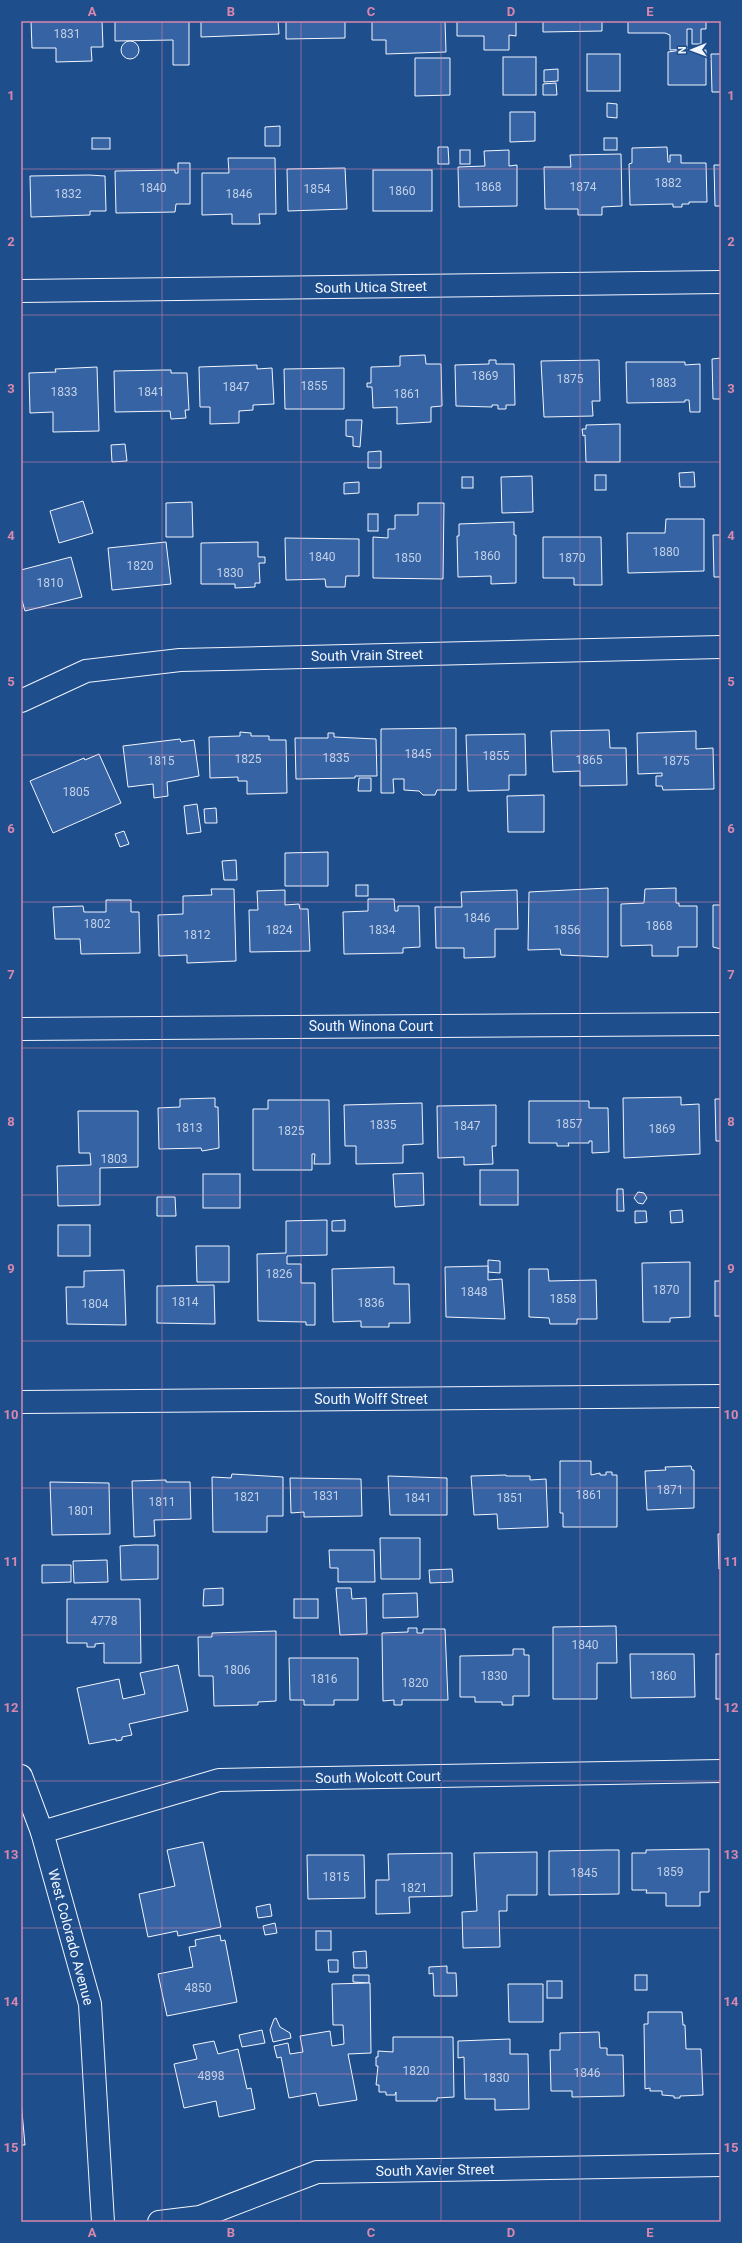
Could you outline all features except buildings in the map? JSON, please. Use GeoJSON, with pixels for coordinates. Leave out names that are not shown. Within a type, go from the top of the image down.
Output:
{"type":"FeatureCollection","features":[{"type":"Feature","properties":{"kind":"street","name":"South Utica Street"},"geometry":{"type":"LineString","coordinates":[[21,291],[721,282]]}},
{"type":"Feature","properties":{"kind":"street","name":"South Vrain Street"},"geometry":{"type":"LineString","coordinates":[[21,701],[86,671],[180,660],[721,647]]}},
{"type":"Feature","properties":{"kind":"street","name":"South Winona Court"},"geometry":{"type":"LineString","coordinates":[[21,1029],[721,1024]]}},
{"type":"Feature","properties":{"kind":"street","name":"South Wolff Street"},"geometry":{"type":"LineString","coordinates":[[21,1402],[721,1396]]}},
{"type":"Feature","properties":{"kind":"street","name":"South Wolcott Court"},"geometry":{"type":"LineString","coordinates":[[42,1832],[219,1780],[721,1772]]}},
{"type":"Feature","properties":{"kind":"street","name":"West Colorado Avenue"},"geometry":{"type":"LineString","coordinates":[[21,1776],[42,1832],[90,2004],[103,2222]]}},
{"type":"Feature","properties":{"kind":"street","name":"South Xavier Street"},"geometry":{"type":"LineString","coordinates":[[159,2222],[200,2217],[317,2172],[721,2165]]}}]}
